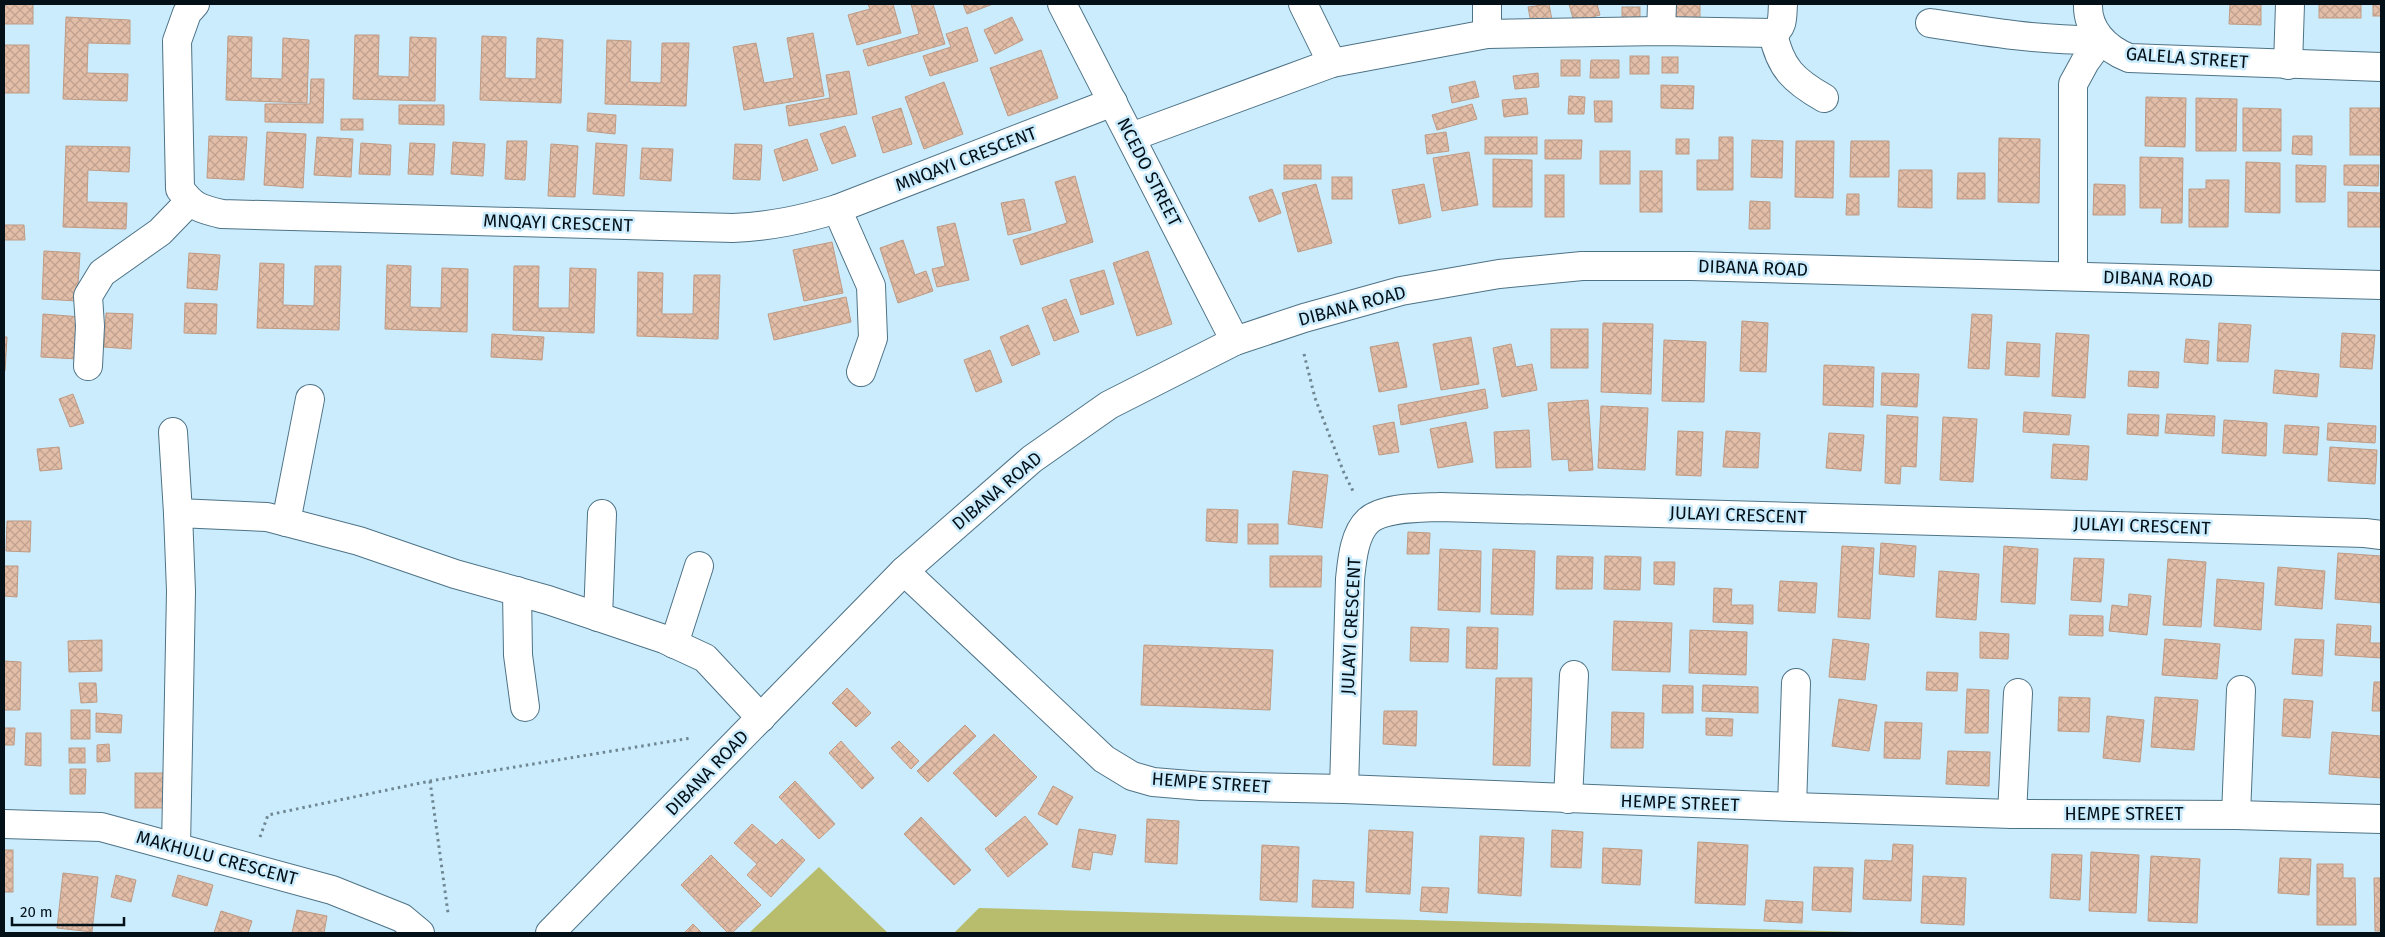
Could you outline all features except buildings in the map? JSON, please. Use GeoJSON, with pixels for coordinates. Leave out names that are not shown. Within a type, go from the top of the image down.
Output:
{"type":"FeatureCollection","features":[{"type":"Feature","properties":{"kind":"street"},"geometry":{"type":"LineString","coordinates":[[88,366],[90,326],[88,296],[102,273],[160,232],[190,202],[180,188],[177,41],[187,13],[195,4]]}},
{"type":"Feature","properties":{"kind":"street","name":"NCEDO STREET"},"geometry":{"type":"LineString","coordinates":[[1062,4],[1235,341]]}},
{"type":"Feature","properties":{"kind":"street"},"geometry":{"type":"LineString","coordinates":[[1303,4],[1332,63]]}},
{"type":"Feature","properties":{"kind":"street"},"geometry":{"type":"LineString","coordinates":[[1487,4],[1487,34]]}},
{"type":"Feature","properties":{"kind":"street"},"geometry":{"type":"LineString","coordinates":[[1661,31],[1662,4]]}},
{"type":"Feature","properties":{"kind":"street"},"geometry":{"type":"LineString","coordinates":[[1131,137],[1332,63],[1487,34],[1661,31],[1773,33],[1779,30],[1782,23],[1783,4]]}},
{"type":"Feature","properties":{"kind":"street","name":"GALELA STREET"},"geometry":{"type":"LineString","coordinates":[[2088,4],[2088,12],[2101,40],[2112,51],[2129,58],[2381,67]]}},
{"type":"Feature","properties":{"kind":"street"},"geometry":{"type":"LineString","coordinates":[[2288,64],[2290,4]]}},
{"type":"Feature","properties":{"kind":"street"},"geometry":{"type":"LineString","coordinates":[[1930,23],[2018,37],[2062,41],[2101,40]]}},
{"type":"Feature","properties":{"kind":"street"},"geometry":{"type":"LineString","coordinates":[[1773,33],[1777,54],[1789,73],[1803,86],[1824,98]]}},
{"type":"Feature","properties":{"kind":"street"},"geometry":{"type":"LineString","coordinates":[[2073,276],[2073,84],[2085,62],[2101,40]]}},
{"type":"Feature","properties":{"kind":"street","name":"MNQAYI CRESCENT"},"geometry":{"type":"LineString","coordinates":[[190,202],[202,210],[222,214],[733,228],[768,226],[797,222],[837,209],[1113,102]]}},
{"type":"Feature","properties":{"kind":"street"},"geometry":{"type":"LineString","coordinates":[[837,209],[871,286],[873,338],[861,372]]}},
{"type":"Feature","properties":{"kind":"street","name":"DIBANA ROAD"},"geometry":{"type":"LineString","coordinates":[[550,933],[904,571],[1032,459],[1109,405],[1235,341],[1292,322],[1401,291],[1499,274],[1582,266],[1691,266],[2381,285]]}},
{"type":"Feature","properties":{"kind":"street"},"geometry":{"type":"LineString","coordinates":[[286,522],[310,399]]}},
{"type":"Feature","properties":{"kind":"street"},"geometry":{"type":"LineString","coordinates":[[173,432],[181,590],[176,847]]}},
{"type":"Feature","properties":{"kind":"street","name":"JULAYI CRESCENT"},"geometry":{"type":"LineString","coordinates":[[1344,789],[1350,579],[1359,536],[1368,521],[1383,514],[1408,508],[1440,507],[2355,532],[2381,535]]}},
{"type":"Feature","properties":{"kind":"street"},"geometry":{"type":"LineString","coordinates":[[178,513],[267,517],[359,541],[455,574],[517,591],[598,617],[674,644],[705,658],[761,718]]}},
{"type":"Feature","properties":{"kind":"street"},"geometry":{"type":"LineString","coordinates":[[598,617],[602,514]]}},
{"type":"Feature","properties":{"kind":"street"},"geometry":{"type":"LineString","coordinates":[[674,644],[699,566]]}},
{"type":"Feature","properties":{"kind":"street","name":"HEMPE STREET"},"geometry":{"type":"LineString","coordinates":[[904,571],[1104,759],[1117,769],[1139,778],[1170,784],[2012,814],[2236,815],[2381,819]]}},
{"type":"Feature","properties":{"kind":"street"},"geometry":{"type":"LineString","coordinates":[[517,591],[518,655],[525,707]]}},
{"type":"Feature","properties":{"kind":"street"},"geometry":{"type":"LineString","coordinates":[[1568,799],[1574,675]]}},
{"type":"Feature","properties":{"kind":"street"},"geometry":{"type":"LineString","coordinates":[[1792,807],[1796,683]]}},
{"type":"Feature","properties":{"kind":"street"},"geometry":{"type":"LineString","coordinates":[[2236,815],[2241,690]]}},
{"type":"Feature","properties":{"kind":"street"},"geometry":{"type":"LineString","coordinates":[[2012,814],[2018,693]]}},
{"type":"Feature","properties":{"kind":"street","name":"MAKHULU CRESCENT"},"geometry":{"type":"LineString","coordinates":[[4,824],[101,827],[250,866],[332,890],[402,918],[420,933]]}},
{"type":"Feature","properties":{"kind":"path"},"geometry":{"type":"LineString","coordinates":[[1292,322],[1305,356],[1315,398],[1344,473],[1368,521]]}},
{"type":"Feature","properties":{"kind":"path"},"geometry":{"type":"LineString","coordinates":[[250,866],[268,815],[430,781],[692,738]]}},
{"type":"Feature","properties":{"kind":"path"},"geometry":{"type":"LineString","coordinates":[[430,781],[448,914]]}},
{"type":"Feature","properties":{"kind":"green space"},"geometry":{"type":"Polygon","coordinates":[[[819,867],[888,933],[749,933],[819,867]]]}},
{"type":"Feature","properties":{"kind":"green space"},"geometry":{"type":"Polygon","coordinates":[[[979,908],[1896,933],[954,933],[979,908]]]}}]}
